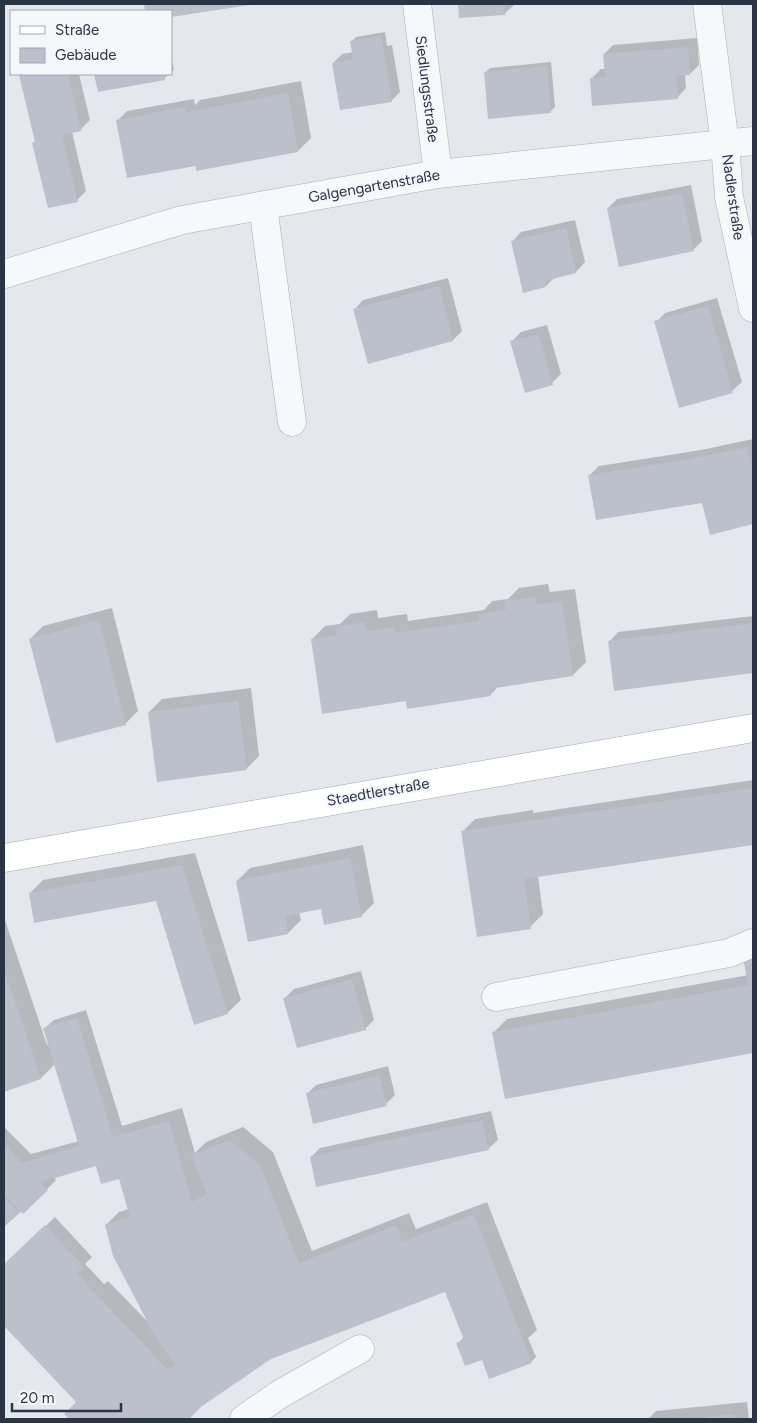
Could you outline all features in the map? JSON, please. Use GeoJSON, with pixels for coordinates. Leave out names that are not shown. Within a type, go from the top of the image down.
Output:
{"type":"FeatureCollection","features":[{"type":"Feature","properties":{"kind":"main road","name":"Staedtlerstraße"},"geometry":{"type":"LineString","coordinates":[[4,858],[753,728]]}},
{"type":"Feature","properties":{"kind":"street","name":"Siedlungsstraße"},"geometry":{"type":"LineString","coordinates":[[416,4],[438,174]]}},
{"type":"Feature","properties":{"kind":"street","name":"Nadlerstraße"},"geometry":{"type":"LineString","coordinates":[[707,4],[725,144],[729,197],[753,308]]}},
{"type":"Feature","properties":{"kind":"street","name":"Galgengartenstraße"},"geometry":{"type":"LineString","coordinates":[[4,274],[182,220],[438,174],[753,141]]}},
{"type":"Feature","properties":{"kind":"street"},"geometry":{"type":"LineString","coordinates":[[264,206],[292,422]]}},
{"type":"Feature","properties":{"kind":"street"},"geometry":{"type":"LineString","coordinates":[[496,997],[729,953],[753,943]]}},
{"type":"Feature","properties":{"kind":"street"},"geometry":{"type":"LineString","coordinates":[[244,1419],[280,1394],[360,1349]]}},
{"type":"Feature","properties":{"kind":"building"},"geometry":{"type":"Polygon","coordinates":[[[144,4],[250,4],[172,17],[172,10],[145,10],[144,4]]]}},
{"type":"Feature","properties":{"kind":"building"},"geometry":{"type":"Polygon","coordinates":[[[458,4],[504,4],[505,15],[459,18],[458,4]]]}},
{"type":"Feature","properties":{"kind":"building"},"geometry":{"type":"Polygon","coordinates":[[[381,36],[392,102],[340,110],[332,63],[353,59],[350,41],[381,36]]]}},
{"type":"Feature","properties":{"kind":"building"},"geometry":{"type":"Polygon","coordinates":[[[688,47],[690,75],[676,76],[678,99],[592,106],[590,78],[605,77],[603,54],[688,47]]]}},
{"type":"Feature","properties":{"kind":"building"},"geometry":{"type":"Polygon","coordinates":[[[547,66],[551,113],[488,119],[484,72],[547,66]]]}},
{"type":"Feature","properties":{"kind":"building"},"geometry":{"type":"Polygon","coordinates":[[[19,75],[68,75],[81,131],[62,135],[78,202],[48,208],[32,143],[35,142],[19,75]]]}},
{"type":"Feature","properties":{"kind":"building"},"geometry":{"type":"Polygon","coordinates":[[[94,75],[164,75],[165,80],[98,92],[94,75]]]}},
{"type":"Feature","properties":{"kind":"building"},"geometry":{"type":"Polygon","coordinates":[[[288,93],[298,152],[196,171],[196,166],[127,178],[116,120],[185,107],[186,112],[288,93]]]}},
{"type":"Feature","properties":{"kind":"building"},"geometry":{"type":"Polygon","coordinates":[[[682,193],[694,251],[619,267],[607,208],[682,193]]]}},
{"type":"Feature","properties":{"kind":"building"},"geometry":{"type":"Polygon","coordinates":[[[566,228],[576,273],[545,281],[546,287],[523,293],[511,241],[566,228]]]}},
{"type":"Feature","properties":{"kind":"building"},"geometry":{"type":"Polygon","coordinates":[[[439,286],[453,341],[368,364],[353,309],[439,286]]]}},
{"type":"Feature","properties":{"kind":"building"},"geometry":{"type":"Polygon","coordinates":[[[708,306],[733,393],[679,408],[654,321],[708,306]]]}},
{"type":"Feature","properties":{"kind":"building"},"geometry":{"type":"Polygon","coordinates":[[[538,334],[553,385],[525,393],[510,341],[538,334]]]}},
{"type":"Feature","properties":{"kind":"building"},"geometry":{"type":"Polygon","coordinates":[[[747,447],[753,473],[753,524],[710,535],[702,503],[596,520],[588,475],[691,459],[747,447]]]}},
{"type":"Feature","properties":{"kind":"building"},"geometry":{"type":"Polygon","coordinates":[[[536,597],[537,605],[562,601],[573,676],[489,689],[491,696],[407,709],[406,701],[322,714],[311,639],[337,635],[335,627],[364,622],[366,631],[395,627],[395,633],[479,621],[478,614],[506,610],[504,601],[536,597]]]}},
{"type":"Feature","properties":{"kind":"building"},"geometry":{"type":"Polygon","coordinates":[[[99,620],[126,725],[56,743],[29,639],[99,620]]]}},
{"type":"Feature","properties":{"kind":"building"},"geometry":{"type":"Polygon","coordinates":[[[753,623],[753,673],[614,691],[608,641],[753,623]]]}},
{"type":"Feature","properties":{"kind":"building"},"geometry":{"type":"Polygon","coordinates":[[[238,701],[247,770],[157,782],[148,712],[238,701]]]}},
{"type":"Feature","properties":{"kind":"building"},"geometry":{"type":"Polygon","coordinates":[[[753,788],[753,845],[524,879],[531,929],[477,937],[461,831],[753,788]]]}},
{"type":"Feature","properties":{"kind":"building"},"geometry":{"type":"Polygon","coordinates":[[[350,858],[362,917],[324,925],[321,909],[285,916],[288,934],[248,942],[236,881],[350,858]]]}},
{"type":"Feature","properties":{"kind":"building"},"geometry":{"type":"Polygon","coordinates":[[[182,865],[228,1014],[194,1025],[156,901],[34,923],[29,893],[182,865]]]}},
{"type":"Feature","properties":{"kind":"building"},"geometry":{"type":"Polygon","coordinates":[[[753,955],[753,1053],[505,1099],[492,1032],[748,985],[743,957],[753,955]]]}},
{"type":"Feature","properties":{"kind":"building"},"geometry":{"type":"Polygon","coordinates":[[[4,969],[41,1079],[4,1092],[4,969]]]}},
{"type":"Feature","properties":{"kind":"building"},"geometry":{"type":"Polygon","coordinates":[[[352,979],[366,1030],[297,1048],[283,998],[352,979]]]}},
{"type":"Feature","properties":{"kind":"building"},"geometry":{"type":"Polygon","coordinates":[[[77,1018],[113,1137],[169,1121],[192,1202],[207,1194],[191,1155],[230,1140],[260,1165],[299,1263],[396,1225],[402,1242],[474,1214],[532,1363],[489,1379],[482,1360],[465,1366],[456,1343],[464,1340],[445,1292],[271,1359],[202,1406],[189,1419],[69,1419],[64,1414],[76,1402],[4,1326],[4,1264],[45,1225],[84,1267],[77,1273],[95,1293],[167,1369],[176,1366],[157,1340],[113,1256],[105,1225],[130,1217],[119,1179],[101,1184],[96,1166],[41,1182],[48,1190],[23,1214],[4,1195],[4,1144],[22,1163],[79,1146],[43,1028],[77,1018]]]}},
{"type":"Feature","properties":{"kind":"building"},"geometry":{"type":"Polygon","coordinates":[[[379,1075],[387,1106],[313,1124],[306,1093],[379,1075]]]}},
{"type":"Feature","properties":{"kind":"building"},"geometry":{"type":"Polygon","coordinates":[[[482,1120],[489,1150],[316,1187],[310,1157],[482,1120]]]}},
{"type":"Feature","properties":{"kind":"building"},"geometry":{"type":"Polygon","coordinates":[[[4,1197],[19,1213],[4,1227],[4,1197]]]}},
{"type":"Feature","properties":{"kind":"building"},"geometry":{"type":"Polygon","coordinates":[[[734,1414],[735,1419],[700,1419],[700,1418],[734,1414]]]}}]}
